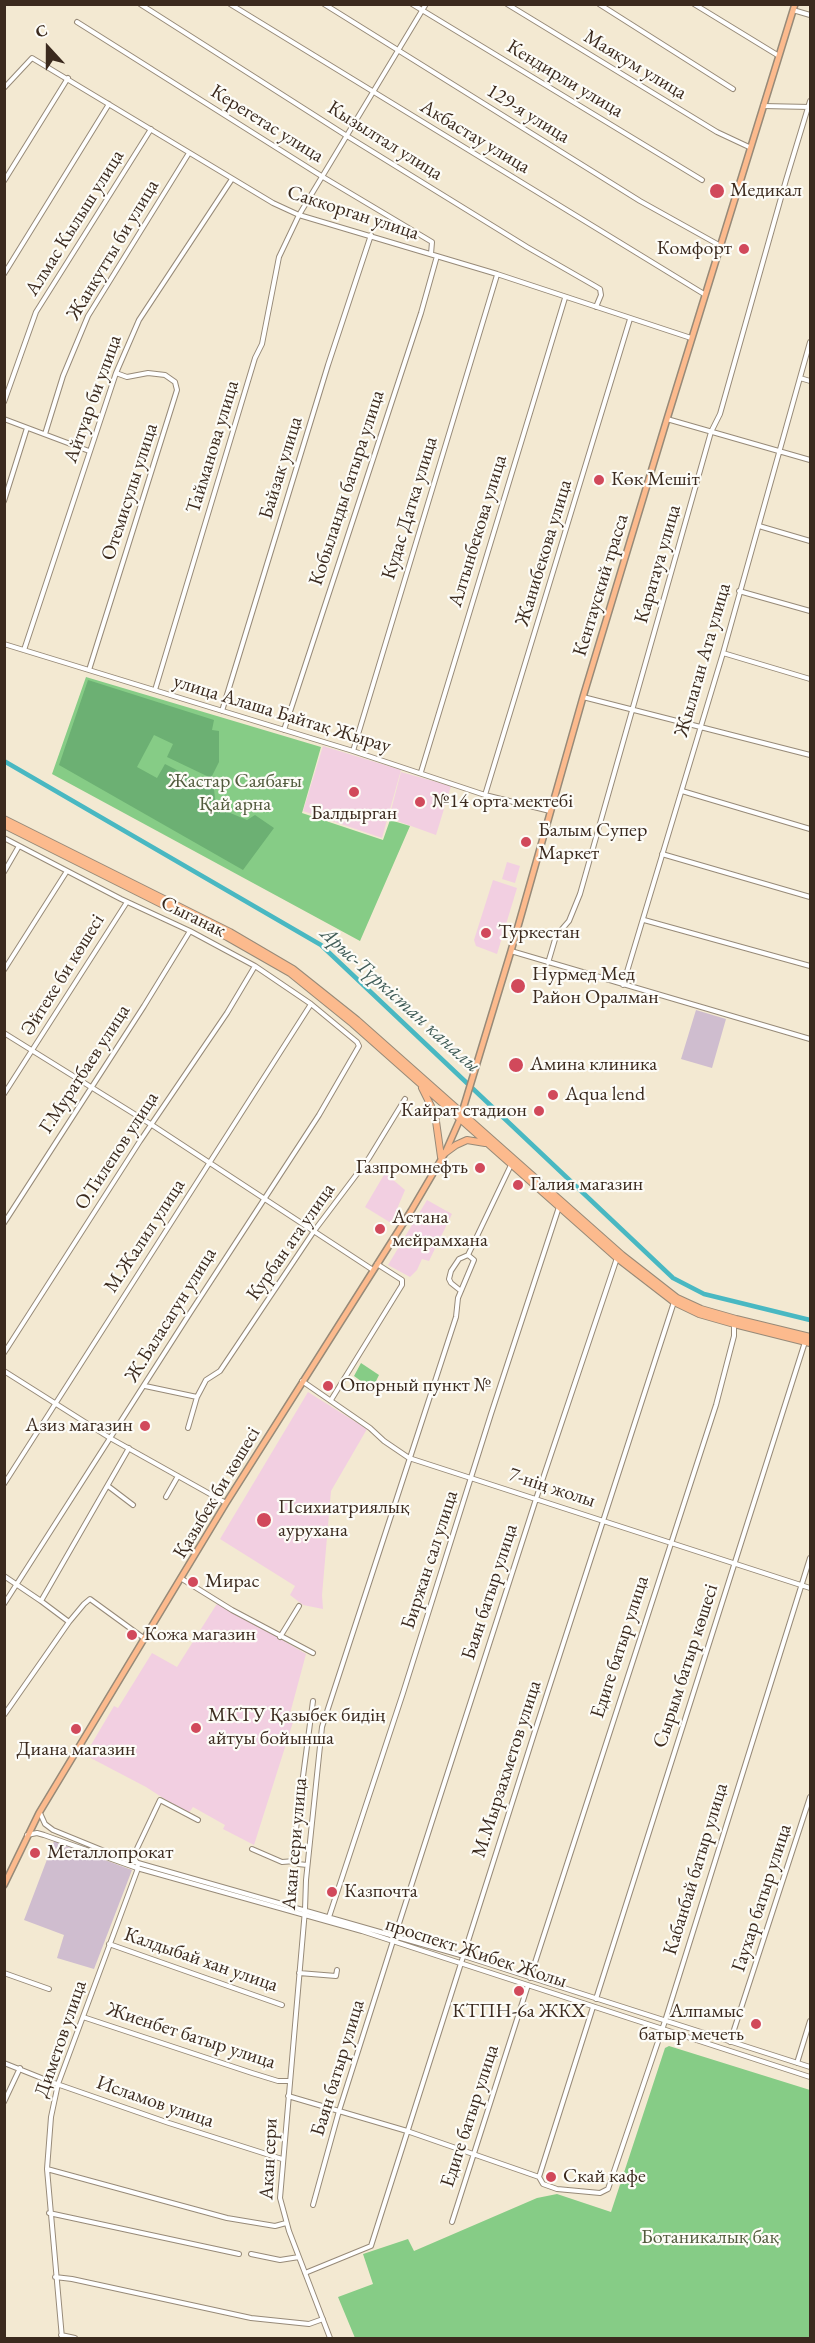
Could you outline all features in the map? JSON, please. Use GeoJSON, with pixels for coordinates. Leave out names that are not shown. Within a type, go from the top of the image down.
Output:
{"type":"FeatureCollection","features":[{"type":"Feature","properties":{"kind":"highway"},"geometry":{"type":"LineString","coordinates":[[4,819],[230,932],[293,969],[357,1020],[461,1116],[622,1255],[677,1298],[701,1309],[809,1340]]}},
{"type":"Feature","properties":{"kind":"highway"},"geometry":{"type":"LineString","coordinates":[[4,825],[227,937],[282,968],[318,993],[421,1085],[461,1116],[485,1143],[616,1258],[674,1302],[699,1314],[734,1324],[809,1340]]}},
{"type":"Feature","properties":{"kind":"highway"},"geometry":{"type":"LineString","coordinates":[[421,1085],[435,1114],[443,1155],[467,1140],[485,1143]]}},
{"type":"Feature","properties":{"kind":"main road","name":"Кентауский трасса"},"geometry":{"type":"LineString","coordinates":[[467,1096],[666,419],[794,7]]}},
{"type":"Feature","properties":{"kind":"main road","name":"Қазыбек би көшесі"},"geometry":{"type":"LineString","coordinates":[[4,1885],[7,1874],[39,1813],[226,1503],[411,1211],[443,1155],[461,1116],[467,1096]]}},
{"type":"Feature","properties":{"kind":"street","name":"Кызылтал улица"},"geometry":{"type":"LineString","coordinates":[[140,4],[347,136],[527,247],[600,289],[596,307]]}},
{"type":"Feature","properties":{"kind":"street","name":"Акбастау улица"},"geometry":{"type":"LineString","coordinates":[[230,4],[704,294]]}},
{"type":"Feature","properties":{"kind":"street","name":"129-я улица"},"geometry":{"type":"LineString","coordinates":[[324,4],[640,201],[719,245]]}},
{"type":"Feature","properties":{"kind":"street","name":"Кендирли улица"},"geometry":{"type":"LineString","coordinates":[[412,4],[702,180]]}},
{"type":"Feature","properties":{"kind":"street"},"geometry":{"type":"LineString","coordinates":[[299,215],[426,4]]}},
{"type":"Feature","properties":{"kind":"street","name":"Маякум улица"},"geometry":{"type":"LineString","coordinates":[[507,4],[717,132],[749,147]]}},
{"type":"Feature","properties":{"kind":"street"},"geometry":{"type":"LineString","coordinates":[[598,4],[733,89]]}},
{"type":"Feature","properties":{"kind":"street"},"geometry":{"type":"LineString","coordinates":[[694,4],[779,56]]}},
{"type":"Feature","properties":{"kind":"street"},"geometry":{"type":"LineString","coordinates":[[794,7],[810,15]]}},
{"type":"Feature","properties":{"kind":"street","name":"Керегетас улица"},"geometry":{"type":"LineString","coordinates":[[78,22],[323,177],[432,242],[431,254]]}},
{"type":"Feature","properties":{"kind":"street","name":"Саккорган улица"},"geometry":{"type":"LineString","coordinates":[[4,88],[32,58],[232,179],[299,215],[497,274],[630,320],[691,338]]}},
{"type":"Feature","properties":{"kind":"street"},"geometry":{"type":"LineString","coordinates":[[4,182],[68,78]]}},
{"type":"Feature","properties":{"kind":"street","name":"Каратауа улица"},"geometry":{"type":"LineString","coordinates":[[548,963],[556,936],[569,921],[580,894],[711,432],[720,414],[810,101]]}},
{"type":"Feature","properties":{"kind":"street"},"geometry":{"type":"LineString","coordinates":[[4,274],[109,104]]}},
{"type":"Feature","properties":{"kind":"street"},"geometry":{"type":"LineString","coordinates":[[762,106],[810,107]]}},
{"type":"Feature","properties":{"kind":"street","name":"Алмас Кылыш улица"},"geometry":{"type":"LineString","coordinates":[[4,402],[36,312],[151,129]]}},
{"type":"Feature","properties":{"kind":"street","name":"Жанкутты би улица"},"geometry":{"type":"LineString","coordinates":[[45,434],[63,376],[88,316],[189,153]]}},
{"type":"Feature","properties":{"kind":"street","name":"Айтуар би улица"},"geometry":{"type":"LineString","coordinates":[[24,650],[116,373],[139,321],[232,179]]}},
{"type":"Feature","properties":{"kind":"street","name":"Тайманова улица"},"geometry":{"type":"LineString","coordinates":[[155,690],[255,358],[262,344],[279,257],[299,215]]}},
{"type":"Feature","properties":{"kind":"street","name":"Байзак улица"},"geometry":{"type":"LineString","coordinates":[[222,711],[370,235]]}},
{"type":"Feature","properties":{"kind":"street","name":"Кобыланды батыра улица"},"geometry":{"type":"LineString","coordinates":[[284,730],[421,313],[437,256]]}},
{"type":"Feature","properties":{"kind":"street","name":"Кудас Датка улица"},"geometry":{"type":"LineString","coordinates":[[353,751],[497,274]]}},
{"type":"Feature","properties":{"kind":"street","name":"Алтынбекова улица"},"geometry":{"type":"LineString","coordinates":[[421,772],[565,298]]}},
{"type":"Feature","properties":{"kind":"street","name":"Жанибекова улица"},"geometry":{"type":"LineString","coordinates":[[485,795],[630,320]]}},
{"type":"Feature","properties":{"kind":"street","name":"Жылаган Ата улица"},"geometry":{"type":"LineString","coordinates":[[623,985],[682,791],[699,726],[723,653],[810,342]]}},
{"type":"Feature","properties":{"kind":"street","name":"Отемисулы улица"},"geometry":{"type":"LineString","coordinates":[[89,670],[177,390],[175,382],[165,375],[148,374],[127,377],[116,373]]}},
{"type":"Feature","properties":{"kind":"street"},"geometry":{"type":"LineString","coordinates":[[800,378],[810,381]]}},
{"type":"Feature","properties":{"kind":"street"},"geometry":{"type":"LineString","coordinates":[[4,419],[89,451]]}},
{"type":"Feature","properties":{"kind":"street"},"geometry":{"type":"LineString","coordinates":[[666,419],[810,460]]}},
{"type":"Feature","properties":{"kind":"street"},"geometry":{"type":"LineString","coordinates":[[4,501],[27,428]]}},
{"type":"Feature","properties":{"kind":"street"},"geometry":{"type":"LineString","coordinates":[[759,526],[810,541]]}},
{"type":"Feature","properties":{"kind":"street"},"geometry":{"type":"LineString","coordinates":[[739,591],[810,611]]}},
{"type":"Feature","properties":{"kind":"street","name":"улица Алаша Байтақ Жырау"},"geometry":{"type":"LineString","coordinates":[[4,644],[421,772],[485,795],[551,812]]}},
{"type":"Feature","properties":{"kind":"street"},"geometry":{"type":"LineString","coordinates":[[723,653],[810,679]]}},
{"type":"Feature","properties":{"kind":"street"},"geometry":{"type":"LineString","coordinates":[[584,697],[810,755]]}},
{"type":"Feature","properties":{"kind":"street"},"geometry":{"type":"LineString","coordinates":[[682,791],[810,829]]}},
{"type":"Feature","properties":{"kind":"street","name":"Сыганак"},"geometry":{"type":"LineString","coordinates":[[4,838],[255,966],[311,1004],[357,1042]]}},
{"type":"Feature","properties":{"kind":"street"},"geometry":{"type":"LineString","coordinates":[[4,872],[19,846]]}},
{"type":"Feature","properties":{"kind":"street"},"geometry":{"type":"LineString","coordinates":[[662,854],[810,897]]}},
{"type":"Feature","properties":{"kind":"street"},"geometry":{"type":"LineString","coordinates":[[4,970],[67,871]]}},
{"type":"Feature","properties":{"kind":"street","name":"Әйтеке би көшесі"},"geometry":{"type":"LineString","coordinates":[[4,1094],[127,902]]}},
{"type":"Feature","properties":{"kind":"street"},"geometry":{"type":"LineString","coordinates":[[644,920],[810,966]]}},
{"type":"Feature","properties":{"kind":"street","name":"Г.Муратбаев улица"},"geometry":{"type":"LineString","coordinates":[[4,1222],[190,931]]}},
{"type":"Feature","properties":{"kind":"street"},"geometry":{"type":"LineString","coordinates":[[511,951],[810,1039]]}},
{"type":"Feature","properties":{"kind":"street","name":"О.Тилепов улица"},"geometry":{"type":"LineString","coordinates":[[4,1353],[216,1030],[255,966]]}},
{"type":"Feature","properties":{"kind":"street","name":"М.Жалил улица"},"geometry":{"type":"LineString","coordinates":[[4,1484],[311,1004]]}},
{"type":"Feature","properties":{"kind":"street"},"geometry":{"type":"LineString","coordinates":[[4,1034],[152,1125],[372,1270]]}},
{"type":"Feature","properties":{"kind":"street","name":"Ж.Баласагун улица"},"geometry":{"type":"LineString","coordinates":[[4,1604],[342,1077],[358,1050],[357,1042]]}},
{"type":"Feature","properties":{"kind":"street","name":"Курбан ата улица"},"geometry":{"type":"LineString","coordinates":[[188,1428],[197,1398],[206,1380],[220,1371],[314,1231],[369,1158],[405,1099]]}},
{"type":"Feature","properties":{"kind":"street","name":"Акан сери улица"},"geometry":{"type":"LineString","coordinates":[[461,1291],[461,1288],[451,1283],[449,1279],[452,1270],[459,1259],[468,1255],[511,1165]]}},
{"type":"Feature","properties":{"kind":"street","name":"Биржан сал улица"},"geometry":{"type":"LineString","coordinates":[[328,1919],[559,1207]]}},
{"type":"Feature","properties":{"kind":"street","name":"Акан сери улица"},"geometry":{"type":"LineString","coordinates":[[288,2096],[305,1913],[307,1865],[322,1727],[456,1317],[461,1291],[474,1260],[468,1255]]}},
{"type":"Feature","properties":{"kind":"street","name":"Баян батыр улица"},"geometry":{"type":"LineString","coordinates":[[313,2205],[339,2110],[616,1258]]}},
{"type":"Feature","properties":{"kind":"street"},"geometry":{"type":"LineString","coordinates":[[331,1400],[402,1285],[402,1280],[377,1264]]}},
{"type":"Feature","properties":{"kind":"street","name":"М.Мырзахметов улица"},"geometry":{"type":"LineString","coordinates":[[305,2273],[371,2246],[674,1302]]}},
{"type":"Feature","properties":{"kind":"street","name":"Едиге батыр улица"},"geometry":{"type":"LineString","coordinates":[[530,1978],[716,1405],[734,1336],[734,1324]]}},
{"type":"Feature","properties":{"kind":"street","name":"Сырым батыр көшесі"},"geometry":{"type":"LineString","coordinates":[[596,1999],[734,1564],[809,1340]]}},
{"type":"Feature","properties":{"kind":"street"},"geometry":{"type":"LineString","coordinates":[[4,1371],[110,1438],[226,1503]]}},
{"type":"Feature","properties":{"kind":"street","name":"7-нің жолы"},"geometry":{"type":"LineString","coordinates":[[302,1381],[409,1458],[810,1588]]}},
{"type":"Feature","properties":{"kind":"street"},"geometry":{"type":"LineString","coordinates":[[145,1386],[197,1398]]}},
{"type":"Feature","properties":{"kind":"street"},"geometry":{"type":"LineString","coordinates":[[41,1601],[129,1448]]}},
{"type":"Feature","properties":{"kind":"street"},"geometry":{"type":"LineString","coordinates":[[166,1497],[178,1476]]}},
{"type":"Feature","properties":{"kind":"street"},"geometry":{"type":"LineString","coordinates":[[108,1486],[134,1505]]}},
{"type":"Feature","properties":{"kind":"street","name":"Кабанбай батыр улица"},"geometry":{"type":"LineString","coordinates":[[539,2177],[543,2184],[557,2189],[600,2193],[608,2189],[662,2029],[810,1558]]}},
{"type":"Feature","properties":{"kind":"street"},"geometry":{"type":"LineString","coordinates":[[4,1576],[69,1622]]}},
{"type":"Feature","properties":{"kind":"street"},"geometry":{"type":"LineString","coordinates":[[182,1579],[280,1637],[313,1653]]}},
{"type":"Feature","properties":{"kind":"street"},"geometry":{"type":"LineString","coordinates":[[4,1715],[69,1622],[90,1599],[145,1639]]}},
{"type":"Feature","properties":{"kind":"street"},"geometry":{"type":"LineString","coordinates":[[280,1637],[299,1606]]}},
{"type":"Feature","properties":{"kind":"street"},"geometry":{"type":"LineString","coordinates":[[295,1861],[313,1701]]}},
{"type":"Feature","properties":{"kind":"street","name":"Гаухар батыр улица"},"geometry":{"type":"LineString","coordinates":[[730,2042],[810,1797]]}},
{"type":"Feature","properties":{"kind":"street","name":"Диметов улица"},"geometry":{"type":"LineString","coordinates":[[61,2337],[47,2169],[51,2117],[58,2084],[137,1866],[133,1857],[160,1800],[198,1820]]}},
{"type":"Feature","properties":{"kind":"street","name":"проспект Жибек Жолы"},"geometry":{"type":"LineString","coordinates":[[39,1813],[45,1824],[53,1830],[137,1866]]}},
{"type":"Feature","properties":{"kind":"street","name":"проспект Жибек Жолы"},"geometry":{"type":"LineString","coordinates":[[27,1835],[37,1833],[137,1866],[394,1939],[464,1956],[810,2067]]}},
{"type":"Feature","properties":{"kind":"street"},"geometry":{"type":"LineString","coordinates":[[252,1849],[282,1862],[295,1861],[298,1864],[307,1865]]}},
{"type":"Feature","properties":{"kind":"street","name":"проспект Жибек Жолы"},"geometry":{"type":"LineString","coordinates":[[394,1939],[461,1964],[810,2077]]}},
{"type":"Feature","properties":{"kind":"street","name":"Калдыбай хан улица"},"geometry":{"type":"LineString","coordinates":[[109,1944],[282,2005]]}},
{"type":"Feature","properties":{"kind":"street"},"geometry":{"type":"LineString","coordinates":[[299,1973],[336,1976],[337,1970]]}},
{"type":"Feature","properties":{"kind":"street"},"geometry":{"type":"LineString","coordinates":[[4,1973],[50,1989]]}},
{"type":"Feature","properties":{"kind":"street","name":"Едиге батыр улица"},"geometry":{"type":"LineString","coordinates":[[452,2222],[528,1985]]}},
{"type":"Feature","properties":{"kind":"street"},"geometry":{"type":"LineString","coordinates":[[288,2096],[407,2131],[539,2177],[594,2007]]}},
{"type":"Feature","properties":{"kind":"street","name":"Жиенбет батыр улица"},"geometry":{"type":"LineString","coordinates":[[83,2017],[252,2073],[289,2081]]}},
{"type":"Feature","properties":{"kind":"street"},"geometry":{"type":"LineString","coordinates":[[797,2063],[810,2021]]}},
{"type":"Feature","properties":{"kind":"street","name":"Исламов улица"},"geometry":{"type":"LineString","coordinates":[[4,2063],[169,2123],[282,2159]]}},
{"type":"Feature","properties":{"kind":"street"},"geometry":{"type":"LineString","coordinates":[[4,2102],[20,2068]]}},
{"type":"Feature","properties":{"kind":"street","name":"Акан сери"},"geometry":{"type":"LineString","coordinates":[[288,2096],[280,2198],[286,2223],[330,2338]]}},
{"type":"Feature","properties":{"kind":"street"},"geometry":{"type":"LineString","coordinates":[[47,2169],[227,2218],[275,2226],[286,2223]]}},
{"type":"Feature","properties":{"kind":"street"},"geometry":{"type":"LineString","coordinates":[[49,2213],[239,2254]]}},
{"type":"Feature","properties":{"kind":"street"},"geometry":{"type":"LineString","coordinates":[[251,2254],[280,2260],[298,2256]]}},
{"type":"Feature","properties":{"kind":"street"},"geometry":{"type":"LineString","coordinates":[[55,2277],[280,2322],[309,2324],[323,2319]]}},
{"type":"Feature","properties":{"kind":"street"},"geometry":{"type":"LineString","coordinates":[[61,2337],[75,2338]]}},
{"type":"Feature","properties":{"kind":"shaded area"},"geometry":{"type":"Polygon","coordinates":[[[323,746],[401,770],[382,838],[303,811],[323,746]]]}},
{"type":"Feature","properties":{"kind":"shaded area","name":"№14 орта мектебі"},"geometry":{"type":"Polygon","coordinates":[[[401,772],[451,786],[436,835],[389,818],[401,772]]]}},
{"type":"Feature","properties":{"kind":"shaded area"},"geometry":{"type":"Polygon","coordinates":[[[507,862],[520,866],[515,883],[502,879],[507,862]]]}},
{"type":"Feature","properties":{"kind":"shaded area"},"geometry":{"type":"Polygon","coordinates":[[[493,880],[517,888],[497,954],[476,946],[474,940],[493,880]]]}},
{"type":"Feature","properties":{"kind":"shaded area"},"geometry":{"type":"Polygon","coordinates":[[[696,1010],[726,1019],[712,1068],[681,1059],[696,1010]]]}},
{"type":"Feature","properties":{"kind":"shaded area"},"geometry":{"type":"Polygon","coordinates":[[[385,1173],[405,1190],[391,1223],[365,1207],[385,1173]]]}},
{"type":"Feature","properties":{"kind":"shaded area"},"geometry":{"type":"Polygon","coordinates":[[[427,1200],[452,1214],[429,1261],[422,1259],[417,1270],[410,1277],[388,1265],[427,1200]]]}},
{"type":"Feature","properties":{"kind":"shaded area"},"geometry":{"type":"Polygon","coordinates":[[[308,1392],[367,1429],[331,1491],[322,1595],[323,1609],[303,1605],[290,1595],[295,1586],[220,1539],[308,1392]]]}},
{"type":"Feature","properties":{"kind":"shaded area","name":"МКТУ Қазыбек бидің айтуы бойынша"},"geometry":{"type":"Polygon","coordinates":[[[218,1602],[306,1654],[288,1721],[293,1722],[254,1845],[223,1829],[225,1825],[193,1807],[188,1814],[146,1787],[85,1755],[114,1706],[118,1708],[152,1653],[177,1667],[218,1602]]]}},
{"type":"Feature","properties":{"kind":"shaded area"},"geometry":{"type":"Polygon","coordinates":[[[54,1841],[132,1870],[94,1969],[57,1958],[64,1935],[24,1920],[54,1841]]]}},
{"type":"Feature","properties":{"kind":"green space","name":"Жастар Саябағы Қай арна"},"geometry":{"type":"Polygon","coordinates":[[[86,677],[321,747],[302,813],[383,840],[390,820],[410,826],[360,941],[52,774],[86,677]]]}},
{"type":"Feature","properties":{"kind":"green space"},"geometry":{"type":"Polygon","coordinates":[[[88,680],[214,720],[212,730],[219,731],[219,762],[211,778],[167,757],[173,744],[154,735],[137,767],[157,778],[165,764],[214,789],[216,807],[247,820],[255,815],[274,828],[243,870],[59,765],[88,680]]]}},
{"type":"Feature","properties":{"kind":"green space"},"geometry":{"type":"Polygon","coordinates":[[[361,1363],[379,1375],[372,1389],[354,1376],[361,1363]]]}},
{"type":"Feature","properties":{"kind":"green space","name":"Ботаникалық бақ"},"geometry":{"type":"Polygon","coordinates":[[[669,2046],[810,2090],[810,2338],[355,2338],[338,2297],[373,2284],[363,2254],[408,2239],[414,2251],[537,2198],[557,2194],[611,2212],[665,2048],[669,2046]]]}},
{"type":"Feature","properties":{"kind":"waterway","name":"Арыс-Түркістан каналы"},"geometry":{"type":"LineString","coordinates":[[4,761],[321,945],[673,1278],[704,1294],[810,1320]]}},
{"type":"Feature","properties":{"kind":"place","name":"Медикал"},"geometry":{"type":"Point","coordinates":[717,191]}},
{"type":"Feature","properties":{"kind":"place","name":"Комфорт"},"geometry":{"type":"Point","coordinates":[744,249]}},
{"type":"Feature","properties":{"kind":"place","name":"Көк Мешіт"},"geometry":{"type":"Point","coordinates":[599,480]}},
{"type":"Feature","properties":{"kind":"place","name":"Балдырган"},"geometry":{"type":"Point","coordinates":[354,792]}},
{"type":"Feature","properties":{"kind":"place","name":"№14 орта мектебі"},"geometry":{"type":"Point","coordinates":[420,802]}},
{"type":"Feature","properties":{"kind":"place","name":"Балым Супер Маркет"},"geometry":{"type":"Point","coordinates":[526,842]}},
{"type":"Feature","properties":{"kind":"place","name":"Туркестан"},"geometry":{"type":"Point","coordinates":[486,933]}},
{"type":"Feature","properties":{"kind":"place","name":"Нурмед Мед Район Оралман"},"geometry":{"type":"Point","coordinates":[518,986]}},
{"type":"Feature","properties":{"kind":"place","name":"Амина клиника"},"geometry":{"type":"Point","coordinates":[516,1065]}},
{"type":"Feature","properties":{"kind":"place","name":"Aqua lend"},"geometry":{"type":"Point","coordinates":[553,1095]}},
{"type":"Feature","properties":{"kind":"place","name":"Кайрат стадион"},"geometry":{"type":"Point","coordinates":[539,1111]}},
{"type":"Feature","properties":{"kind":"place","name":"Газпромнефть"},"geometry":{"type":"Point","coordinates":[480,1168]}},
{"type":"Feature","properties":{"kind":"place","name":"Галия магазин"},"geometry":{"type":"Point","coordinates":[518,1185]}},
{"type":"Feature","properties":{"kind":"place","name":"Астана мейрамхана"},"geometry":{"type":"Point","coordinates":[380,1229]}},
{"type":"Feature","properties":{"kind":"place","name":"Опорный пункт №"},"geometry":{"type":"Point","coordinates":[328,1386]}},
{"type":"Feature","properties":{"kind":"place","name":"Азиз магазин"},"geometry":{"type":"Point","coordinates":[145,1426]}},
{"type":"Feature","properties":{"kind":"place","name":"Психиатриялық аурухана"},"geometry":{"type":"Point","coordinates":[264,1520]}},
{"type":"Feature","properties":{"kind":"place","name":"Мирас"},"geometry":{"type":"Point","coordinates":[193,1582]}},
{"type":"Feature","properties":{"kind":"place","name":"Кожа магазин"},"geometry":{"type":"Point","coordinates":[132,1635]}},
{"type":"Feature","properties":{"kind":"place","name":"МКТУ Қазыбек бидің айтуы бойынша"},"geometry":{"type":"Point","coordinates":[196,1728]}},
{"type":"Feature","properties":{"kind":"place","name":"Диана магазин"},"geometry":{"type":"Point","coordinates":[76,1729]}},
{"type":"Feature","properties":{"kind":"place","name":"Металлопрокат"},"geometry":{"type":"Point","coordinates":[35,1853]}},
{"type":"Feature","properties":{"kind":"place","name":"Казпочта"},"geometry":{"type":"Point","coordinates":[332,1892]}},
{"type":"Feature","properties":{"kind":"place","name":"КТПН-6а ЖКХ"},"geometry":{"type":"Point","coordinates":[519,1991]}},
{"type":"Feature","properties":{"kind":"place","name":"Алпамыс батыр мечеть"},"geometry":{"type":"Point","coordinates":[756,2024]}},
{"type":"Feature","properties":{"kind":"place","name":"Скай кафе"},"geometry":{"type":"Point","coordinates":[551,2177]}}]}
